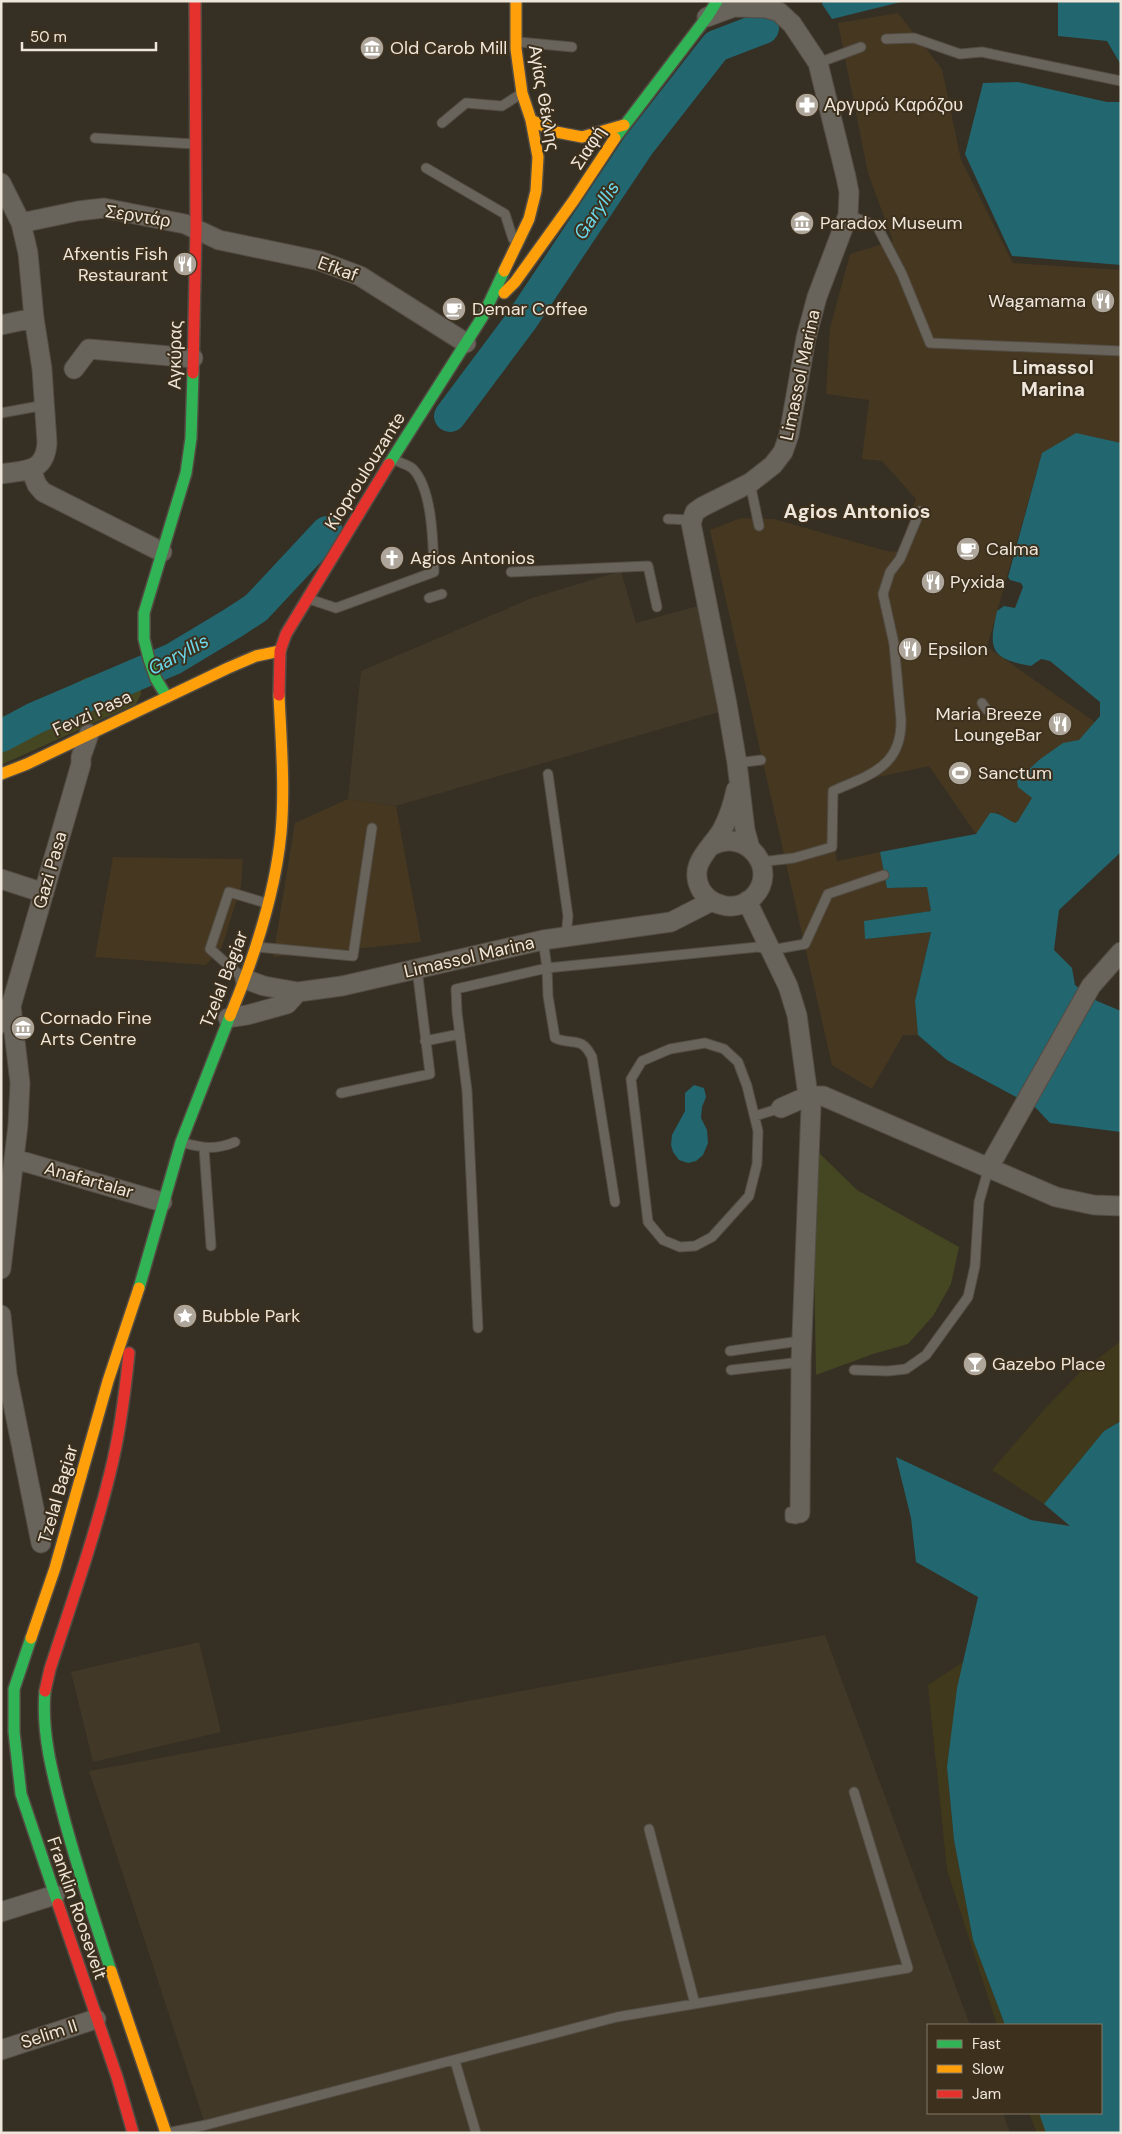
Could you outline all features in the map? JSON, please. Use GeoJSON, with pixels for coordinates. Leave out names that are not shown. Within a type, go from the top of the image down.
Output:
{"type":"FeatureCollection","features":[{"type":"Feature","properties":{"kind":"main road","name":"Αγκύρας"},"geometry":{"type":"LineString","coordinates":[[167,696],[159,685],[148,658],[144,637],[144,616],[162,552],[182,496],[189,464],[196,228],[195,1]]}},
{"type":"Feature","properties":{"kind":"main road","name":"Αγίας Θέκλης"},"geometry":{"type":"LineString","coordinates":[[486,311],[528,219],[538,177],[538,157],[531,120],[522,93],[516,42],[516,1]]}},
{"type":"Feature","properties":{"kind":"main road","name":"Σιαφή"},"geometry":{"type":"LineString","coordinates":[[486,311],[515,282],[574,200],[624,125],[712,9]]}},
{"type":"Feature","properties":{"kind":"main road"},"geometry":{"type":"LineString","coordinates":[[531,120],[558,127],[582,137],[624,125]]}},
{"type":"Feature","properties":{"kind":"main road","name":"Kioproulouzante"},"geometry":{"type":"LineString","coordinates":[[280,652],[286,634],[392,459],[486,311]]}},
{"type":"Feature","properties":{"kind":"main road","name":"Fevzi Pasa"},"geometry":{"type":"LineString","coordinates":[[1,774],[244,661],[280,652]]}},
{"type":"Feature","properties":{"kind":"main road","name":"Tzelal Bagiar"},"geometry":{"type":"LineString","coordinates":[[14,1689],[55,1568],[108,1381],[133,1309],[162,1202],[181,1142],[228,1018],[245,979],[269,904],[281,834],[282,778],[278,685],[280,652]]}},
{"type":"Feature","properties":{"kind":"main road","name":"Tzelal Bagiar"},"geometry":{"type":"LineString","coordinates":[[45,1693],[50,1669],[95,1529],[111,1471],[125,1390],[133,1309]]}},
{"type":"Feature","properties":{"kind":"main road"},"geometry":{"type":"LineString","coordinates":[[1,1689],[45,1693]]}},
{"type":"Feature","properties":{"kind":"main road","name":"Franklin Roosevelt"},"geometry":{"type":"LineString","coordinates":[[14,1689],[14,1732],[21,1794],[96,2019],[117,2076],[133,2133]]}},
{"type":"Feature","properties":{"kind":"main road","name":"Franklin Roosevelt"},"geometry":{"type":"LineString","coordinates":[[45,1693],[46,1730],[53,1778],[81,1881],[166,2133]]}},
{"type":"Feature","properties":{"kind":"street","name":"Limassol Marina"},"geometry":{"type":"LineString","coordinates":[[690,520],[695,512],[702,507],[750,483],[773,465],[783,452],[789,435],[806,338],[817,297],[848,215],[849,192],[818,63],[792,24],[771,6],[712,9]]}},
{"type":"Feature","properties":{"kind":"street"},"geometry":{"type":"LineString","coordinates":[[1,183],[21,223],[28,253],[45,405],[46,456],[39,465],[31,470],[1,474]]}},
{"type":"Feature","properties":{"kind":"street","name":"Σερντάρ"},"geometry":{"type":"LineString","coordinates":[[21,223],[78,211],[104,208],[185,224],[196,228]]}},
{"type":"Feature","properties":{"kind":"street","name":"Efkaf"},"geometry":{"type":"LineString","coordinates":[[196,228],[219,240],[320,261],[360,276],[466,343]]}},
{"type":"Feature","properties":{"kind":"street"},"geometry":{"type":"LineString","coordinates":[[1,325],[34,318]]}},
{"type":"Feature","properties":{"kind":"street"},"geometry":{"type":"LineString","coordinates":[[74,369],[89,349],[193,358]]}},
{"type":"Feature","properties":{"kind":"street"},"geometry":{"type":"LineString","coordinates":[[31,470],[37,485],[43,492],[162,552]]}},
{"type":"Feature","properties":{"kind":"street"},"geometry":{"type":"LineString","coordinates":[[690,520],[738,762],[738,782],[745,830],[762,874],[760,886],[747,901],[736,906],[728,906],[712,901],[700,888],[697,870],[703,854],[711,846],[726,822],[738,782]]}},
{"type":"Feature","properties":{"kind":"street","name":"Gazi Pasa"},"geometry":{"type":"LineString","coordinates":[[4,1017],[44,893],[81,764],[80,757],[89,734]]}},
{"type":"Feature","properties":{"kind":"street"},"geometry":{"type":"LineString","coordinates":[[711,846],[720,842],[731,841],[741,843],[755,855]]}},
{"type":"Feature","properties":{"kind":"street"},"geometry":{"type":"LineString","coordinates":[[1,879],[44,893]]}},
{"type":"Feature","properties":{"kind":"street","name":"Limassol Marina"},"geometry":{"type":"LineString","coordinates":[[228,1018],[287,1004],[298,992],[342,986],[543,940],[671,922],[712,901]]}},
{"type":"Feature","properties":{"kind":"street"},"geometry":{"type":"LineString","coordinates":[[747,901],[788,986],[797,1015],[811,1107],[796,1362],[795,1512]]}},
{"type":"Feature","properties":{"kind":"street"},"geometry":{"type":"LineString","coordinates":[[989,1167],[1091,986],[1121,952]]}},
{"type":"Feature","properties":{"kind":"street"},"geometry":{"type":"LineString","coordinates":[[245,979],[264,986],[298,992]]}},
{"type":"Feature","properties":{"kind":"street"},"geometry":{"type":"LineString","coordinates":[[1,1269],[15,1158],[20,1083],[4,1017]]}},
{"type":"Feature","properties":{"kind":"street"},"geometry":{"type":"LineString","coordinates":[[796,1362],[793,1342],[803,1107],[808,1096]]}},
{"type":"Feature","properties":{"kind":"street"},"geometry":{"type":"LineString","coordinates":[[781,1108],[808,1096],[823,1096],[1056,1197],[1094,1204],[1121,1206]]}},
{"type":"Feature","properties":{"kind":"street","name":"Anafartalar"},"geometry":{"type":"LineString","coordinates":[[15,1158],[162,1202]]}},
{"type":"Feature","properties":{"kind":"street"},"geometry":{"type":"LineString","coordinates":[[1,1315],[7,1374],[41,1543]]}},
{"type":"Feature","properties":{"kind":"street"},"geometry":{"type":"LineString","coordinates":[[1,1912],[55,1895]]}},
{"type":"Feature","properties":{"kind":"street","name":"Selim II"},"geometry":{"type":"LineString","coordinates":[[1,2050],[96,2019]]}},
{"type":"Feature","properties":{"kind":"lane"},"geometry":{"type":"LineString","coordinates":[[886,39],[914,38],[960,54],[982,52],[1121,81]]}},
{"type":"Feature","properties":{"kind":"lane"},"geometry":{"type":"LineString","coordinates":[[516,42],[572,47]]}},
{"type":"Feature","properties":{"kind":"lane"},"geometry":{"type":"LineString","coordinates":[[818,63],[861,47]]}},
{"type":"Feature","properties":{"kind":"lane"},"geometry":{"type":"LineString","coordinates":[[442,123],[466,103],[502,106],[522,93]]}},
{"type":"Feature","properties":{"kind":"lane"},"geometry":{"type":"LineString","coordinates":[[94,138],[196,144]]}},
{"type":"Feature","properties":{"kind":"lane"},"geometry":{"type":"LineString","coordinates":[[426,168],[505,214],[516,246]]}},
{"type":"Feature","properties":{"kind":"lane"},"geometry":{"type":"LineString","coordinates":[[848,215],[877,226],[902,274],[930,342],[1121,350]]}},
{"type":"Feature","properties":{"kind":"lane"},"geometry":{"type":"LineString","coordinates":[[1,413],[45,405]]}},
{"type":"Feature","properties":{"kind":"lane"},"geometry":{"type":"LineString","coordinates":[[308,599],[336,608],[434,572],[433,528],[424,490],[412,469],[392,459]]}},
{"type":"Feature","properties":{"kind":"lane"},"geometry":{"type":"LineString","coordinates":[[750,483],[759,526]]}},
{"type":"Feature","properties":{"kind":"lane"},"geometry":{"type":"LineString","coordinates":[[755,855],[794,858],[832,848],[833,791],[872,774],[896,752],[901,730],[901,720],[894,644],[883,594],[890,572],[900,559],[920,511]]}},
{"type":"Feature","properties":{"kind":"lane"},"geometry":{"type":"LineString","coordinates":[[668,519],[690,520]]}},
{"type":"Feature","properties":{"kind":"lane"},"geometry":{"type":"LineString","coordinates":[[511,572],[648,566],[657,607]]}},
{"type":"Feature","properties":{"kind":"lane"},"geometry":{"type":"LineString","coordinates":[[429,598],[442,594]]}},
{"type":"Feature","properties":{"kind":"lane"},"geometry":{"type":"LineString","coordinates":[[738,762],[761,760]]}},
{"type":"Feature","properties":{"kind":"lane"},"geometry":{"type":"LineString","coordinates":[[548,774],[568,916],[566,937]]}},
{"type":"Feature","properties":{"kind":"lane"},"geometry":{"type":"LineString","coordinates":[[256,947],[353,956],[372,828]]}},
{"type":"Feature","properties":{"kind":"lane"},"geometry":{"type":"LineString","coordinates":[[478,1328],[467,1091],[456,1012],[456,989],[547,968],[758,946],[771,950],[805,944],[828,894],[884,875]]}},
{"type":"Feature","properties":{"kind":"lane"},"geometry":{"type":"LineString","coordinates":[[245,979],[210,949],[229,892],[269,904]]}},
{"type":"Feature","properties":{"kind":"lane"},"geometry":{"type":"LineString","coordinates":[[543,940],[548,996],[555,1038],[560,1041],[578,1041],[587,1046],[592,1057],[615,1202]]}},
{"type":"Feature","properties":{"kind":"lane"},"geometry":{"type":"LineString","coordinates":[[341,1093],[430,1074],[417,970]]}},
{"type":"Feature","properties":{"kind":"lane"},"geometry":{"type":"LineString","coordinates":[[426,1041],[460,1034]]}},
{"type":"Feature","properties":{"kind":"lane"},"geometry":{"type":"LineString","coordinates":[[705,1043],[724,1050],[738,1062],[755,1116],[758,1131],[757,1164],[749,1196],[712,1237],[695,1246],[680,1247],[663,1240],[648,1222],[636,1124],[631,1079],[642,1061],[670,1048],[705,1043]]}},
{"type":"Feature","properties":{"kind":"lane"},"geometry":{"type":"LineString","coordinates":[[755,1116],[781,1108]]}},
{"type":"Feature","properties":{"kind":"lane"},"geometry":{"type":"LineString","coordinates":[[181,1142],[214,1149],[234,1142]]}},
{"type":"Feature","properties":{"kind":"lane"},"geometry":{"type":"LineString","coordinates":[[204,1148],[211,1246]]}},
{"type":"Feature","properties":{"kind":"lane"},"geometry":{"type":"LineString","coordinates":[[854,1370],[888,1372],[906,1369],[926,1356],[968,1297],[975,1266],[979,1202],[989,1167]]}},
{"type":"Feature","properties":{"kind":"lane"},"geometry":{"type":"LineString","coordinates":[[730,1351],[793,1342]]}},
{"type":"Feature","properties":{"kind":"lane"},"geometry":{"type":"LineString","coordinates":[[731,1370],[796,1362]]}},
{"type":"Feature","properties":{"kind":"lane"},"geometry":{"type":"LineString","coordinates":[[166,2133],[206,2125],[455,2061],[617,2017],[908,1968],[854,1792]]}},
{"type":"Feature","properties":{"kind":"lane"},"geometry":{"type":"LineString","coordinates":[[649,1829],[694,2004]]}},
{"type":"Feature","properties":{"kind":"lane"},"geometry":{"type":"LineString","coordinates":[[455,2061],[476,2133]]}},
{"type":"Feature","properties":{"kind":"shaded area"},"geometry":{"type":"Polygon","coordinates":[[[898,13],[942,69],[961,160],[1013,263],[1121,270],[1121,444],[1042,453],[987,647],[1105,729],[1018,821],[1015,823],[1008,820],[997,812],[976,834],[929,766],[842,785],[829,805],[837,861],[880,852],[887,888],[928,887],[931,911],[864,922],[866,939],[931,931],[915,1001],[918,1035],[903,1035],[872,1089],[832,1065],[710,530],[741,518],[774,519],[886,551],[899,552],[916,499],[882,461],[862,459],[869,400],[826,394],[830,328],[850,254],[893,241],[868,173],[838,23],[898,13]]]}},
{"type":"Feature","properties":{"kind":"shaded area"},"geometry":{"type":"Polygon","coordinates":[[[621,571],[636,623],[698,606],[719,712],[396,806],[348,799],[361,671],[532,598],[621,571]]]}},
{"type":"Feature","properties":{"kind":"shaded area"},"geometry":{"type":"Polygon","coordinates":[[[348,799],[396,806],[421,942],[273,957],[295,823],[348,799]]]}},
{"type":"Feature","properties":{"kind":"shaded area"},"geometry":{"type":"Polygon","coordinates":[[[113,857],[243,859],[241,886],[222,947],[206,965],[95,957],[113,857]]]}},
{"type":"Feature","properties":{"kind":"shaded area"},"geometry":{"type":"Polygon","coordinates":[[[825,1635],[970,2024],[927,2024],[927,2114],[1003,2114],[1010,2133],[208,2133],[89,1771],[825,1635]]]}},
{"type":"Feature","properties":{"kind":"shaded area"},"geometry":{"type":"Polygon","coordinates":[[[199,1642],[221,1732],[93,1762],[71,1672],[199,1642]]]}},
{"type":"Feature","properties":{"kind":"green space"},"geometry":{"type":"Polygon","coordinates":[[[137,664],[141,694],[136,704],[1,765],[1,717],[47,701],[85,678],[137,664]]]}},
{"type":"Feature","properties":{"kind":"green space"},"geometry":{"type":"Polygon","coordinates":[[[812,1146],[857,1190],[959,1247],[951,1284],[933,1316],[908,1344],[873,1354],[816,1375],[812,1146]]]}},
{"type":"Feature","properties":{"kind":"sand"},"geometry":{"type":"Polygon","coordinates":[[[1121,1341],[1121,1421],[1104,1431],[1044,1504],[992,1470],[1042,1412],[1080,1372],[1121,1341]]]}},
{"type":"Feature","properties":{"kind":"sand"},"geometry":{"type":"Polygon","coordinates":[[[963,1662],[947,1767],[954,1840],[973,1940],[1005,2024],[997,2024],[947,1870],[928,1685],[963,1662]]]}},
{"type":"Feature","properties":{"kind":"sand"},"geometry":{"type":"Polygon","coordinates":[[[1029,2114],[1039,2114],[1047,2133],[1037,2133],[1029,2114]]]}},
{"type":"Feature","properties":{"kind":"water"},"geometry":{"type":"Polygon","coordinates":[[[823,1],[905,1],[832,19],[822,4],[823,1]]]}},
{"type":"Feature","properties":{"kind":"water"},"geometry":{"type":"Polygon","coordinates":[[[1058,1],[1121,1],[1121,65],[1107,41],[1058,36],[1058,1]]]}},
{"type":"Feature","properties":{"kind":"water"},"geometry":{"type":"Polygon","coordinates":[[[1018,82],[1107,102],[1121,102],[1121,265],[1012,256],[965,154],[983,83],[1018,82]]]}},
{"type":"Feature","properties":{"kind":"water"},"geometry":{"type":"Polygon","coordinates":[[[1076,433],[1121,443],[1121,852],[1059,910],[1054,950],[1072,968],[1075,985],[1097,1001],[1121,1011],[1121,1132],[1050,1123],[1035,1107],[947,1060],[918,1035],[915,1001],[931,932],[865,939],[864,921],[931,911],[927,887],[887,888],[880,852],[976,834],[990,813],[1000,815],[1015,823],[1032,798],[1018,787],[1017,781],[1039,760],[1063,743],[1079,740],[1100,716],[1100,702],[1050,661],[1041,659],[1031,666],[1013,662],[998,654],[994,648],[993,641],[997,611],[1004,606],[1015,608],[1023,587],[1021,583],[1010,580],[1008,577],[1042,453],[1076,433]]]}},
{"type":"Feature","properties":{"kind":"water"},"geometry":{"type":"Polygon","coordinates":[[[694,1085],[704,1088],[706,1097],[702,1107],[701,1118],[707,1130],[708,1143],[703,1155],[696,1161],[688,1163],[679,1160],[673,1152],[671,1145],[672,1135],[685,1111],[685,1093],[694,1085]]]}},
{"type":"Feature","properties":{"kind":"water"},"geometry":{"type":"Polygon","coordinates":[[[1121,1421],[1121,2133],[1046,2133],[1039,2114],[1102,2114],[1102,2024],[1005,2024],[973,1940],[954,1840],[947,1767],[957,1688],[978,1597],[916,1562],[911,1518],[896,1457],[1031,1520],[1070,1526],[1044,1504],[1104,1431],[1121,1421]]]}},
{"type":"Feature","properties":{"kind":"waterway","name":"Garyllis"},"geometry":{"type":"LineString","coordinates":[[450,416],[521,321],[638,146],[716,46],[763,28]]}},
{"type":"Feature","properties":{"kind":"waterway","name":"Garyllis"},"geometry":{"type":"LineString","coordinates":[[1,736],[35,718],[173,659],[233,623],[256,608],[327,532]]}},
{"type":"Feature","properties":{"kind":"traffic: fast"},"geometry":{"type":"LineString","coordinates":[[615,138],[707,17],[717,1]]}},
{"type":"Feature","properties":{"kind":"traffic: fast"},"geometry":{"type":"LineString","coordinates":[[389,464],[483,316],[504,271]]}},
{"type":"Feature","properties":{"kind":"traffic: fast"},"geometry":{"type":"LineString","coordinates":[[167,697],[156,679],[149,659],[144,639],[144,613],[186,473],[191,438],[193,373]]}},
{"type":"Feature","properties":{"kind":"traffic: fast"},"geometry":{"type":"LineString","coordinates":[[139,1288],[181,1142],[230,1016]]}},
{"type":"Feature","properties":{"kind":"traffic: fast"},"geometry":{"type":"LineString","coordinates":[[31,1638],[14,1689],[14,1732],[21,1794],[58,1904]]}},
{"type":"Feature","properties":{"kind":"traffic: fast"},"geometry":{"type":"LineString","coordinates":[[45,1691],[45,1724],[53,1774],[76,1860],[111,1971]]}},
{"type":"Feature","properties":{"kind":"traffic: slow"},"geometry":{"type":"LineString","coordinates":[[504,271],[529,219],[536,191],[538,157],[531,120],[522,93],[516,49],[516,1]]}},
{"type":"Feature","properties":{"kind":"traffic: slow"},"geometry":{"type":"LineString","coordinates":[[531,120],[556,132],[582,137],[624,125]]}},
{"type":"Feature","properties":{"kind":"traffic: slow"},"geometry":{"type":"LineString","coordinates":[[504,293],[515,282],[574,200],[615,138]]}},
{"type":"Feature","properties":{"kind":"traffic: slow"},"geometry":{"type":"LineString","coordinates":[[1,774],[27,764],[228,668],[256,656],[280,651]]}},
{"type":"Feature","properties":{"kind":"traffic: slow"},"geometry":{"type":"LineString","coordinates":[[230,1016],[255,949],[269,903],[278,857],[283,798],[279,695]]}},
{"type":"Feature","properties":{"kind":"traffic: slow"},"geometry":{"type":"LineString","coordinates":[[31,1638],[55,1568],[108,1381],[139,1288]]}},
{"type":"Feature","properties":{"kind":"traffic: slow"},"geometry":{"type":"LineString","coordinates":[[111,1971],[166,2133]]}},
{"type":"Feature","properties":{"kind":"traffic: jam"},"geometry":{"type":"LineString","coordinates":[[193,373],[196,228],[195,1]]}},
{"type":"Feature","properties":{"kind":"traffic: jam"},"geometry":{"type":"LineString","coordinates":[[279,695],[280,651],[286,634],[389,464]]}},
{"type":"Feature","properties":{"kind":"traffic: jam"},"geometry":{"type":"LineString","coordinates":[[45,1691],[50,1669],[104,1498],[117,1443],[129,1353]]}},
{"type":"Feature","properties":{"kind":"traffic: jam"},"geometry":{"type":"LineString","coordinates":[[58,1904],[117,2077],[133,2133]]}},
{"type":"Feature","properties":{"kind":"place","name":"Old Carob Mill"},"geometry":{"type":"Point","coordinates":[372,48]}},
{"type":"Feature","properties":{"kind":"place","name":"Αργυρώ Καρόζου"},"geometry":{"type":"Point","coordinates":[807,105]}},
{"type":"Feature","properties":{"kind":"place","name":"Paradox Museum"},"geometry":{"type":"Point","coordinates":[802,223]}},
{"type":"Feature","properties":{"kind":"place","name":"Afxentis Fish Restaurant"},"geometry":{"type":"Point","coordinates":[185,264]}},
{"type":"Feature","properties":{"kind":"place","name":"Wagamama"},"geometry":{"type":"Point","coordinates":[1103,301]}},
{"type":"Feature","properties":{"kind":"place","name":"Demar Coffee"},"geometry":{"type":"Point","coordinates":[454,309]}},
{"type":"Feature","properties":{"kind":"place","name":"Calma"},"geometry":{"type":"Point","coordinates":[968,549]}},
{"type":"Feature","properties":{"kind":"place","name":"Agios Antonios"},"geometry":{"type":"Point","coordinates":[392,558]}},
{"type":"Feature","properties":{"kind":"place","name":"Pyxida"},"geometry":{"type":"Point","coordinates":[933,582]}},
{"type":"Feature","properties":{"kind":"place","name":"Epsilon"},"geometry":{"type":"Point","coordinates":[910,649]}},
{"type":"Feature","properties":{"kind":"place","name":"Maria Breeze LoungeBar"},"geometry":{"type":"Point","coordinates":[1060,724]}},
{"type":"Feature","properties":{"kind":"place","name":"Sanctum"},"geometry":{"type":"Point","coordinates":[960,773]}},
{"type":"Feature","properties":{"kind":"place","name":"Cornado Fine Arts Centre"},"geometry":{"type":"Point","coordinates":[23,1028]}},
{"type":"Feature","properties":{"kind":"place","name":"Bubble Park"},"geometry":{"type":"Point","coordinates":[185,1316]}},
{"type":"Feature","properties":{"kind":"place","name":"Gazebo Place"},"geometry":{"type":"Point","coordinates":[975,1364]}},
{"type":"Feature","properties":{"kind":"district","name":"Limassol Marina"},"geometry":{"type":"Point","coordinates":[1053,378]}},
{"type":"Feature","properties":{"kind":"district","name":"Agios Antonios"},"geometry":{"type":"Point","coordinates":[857,511]}}]}
